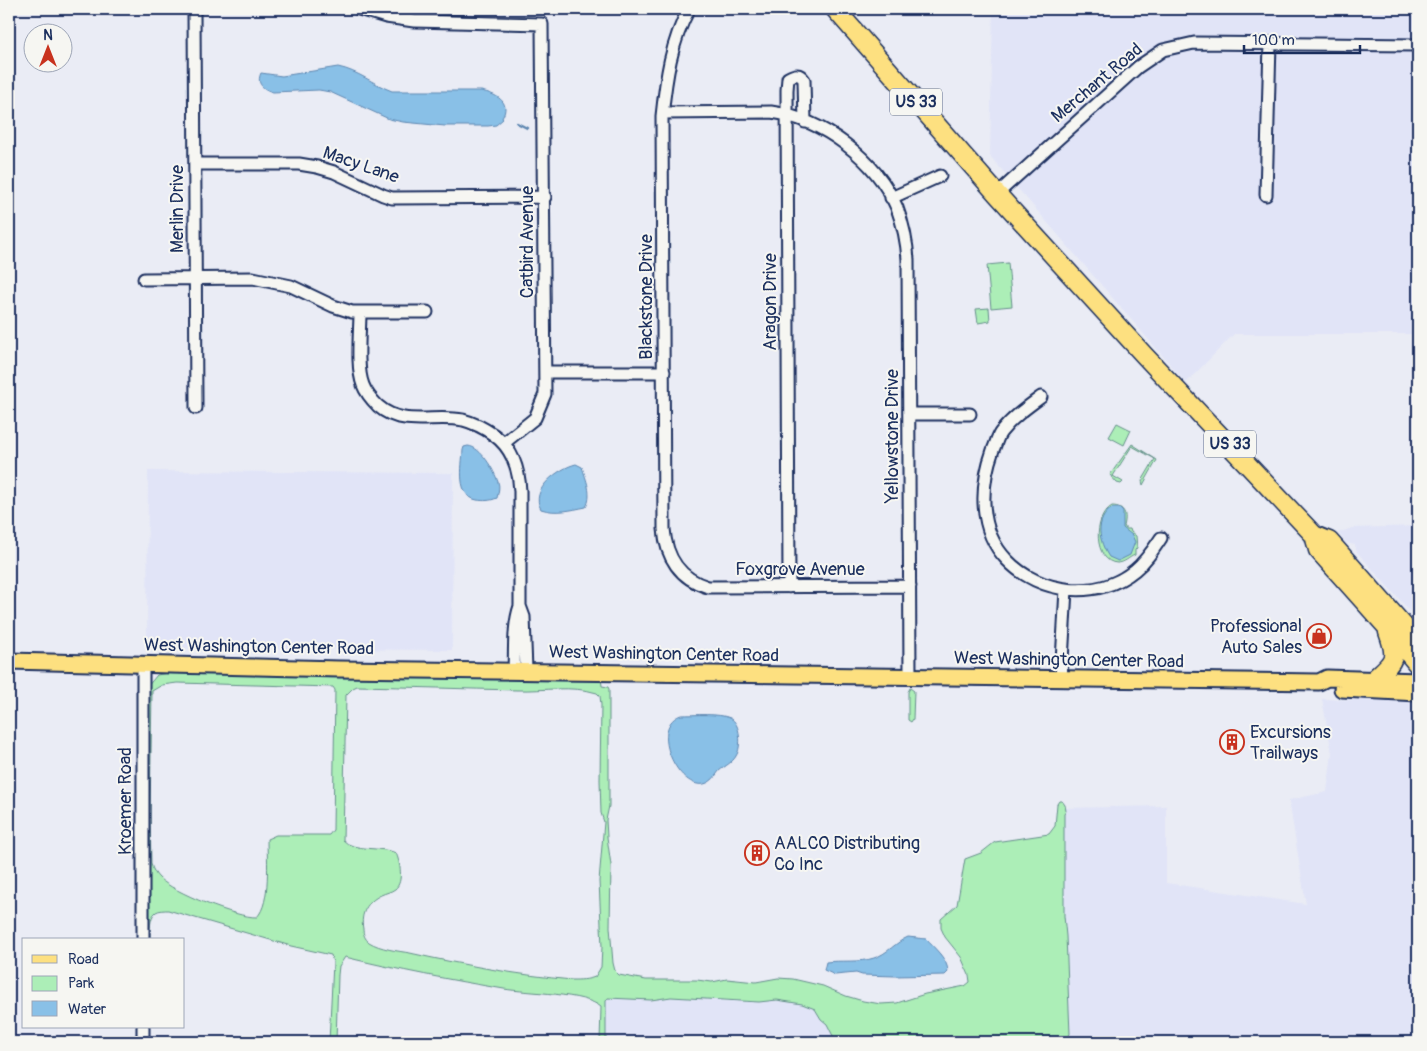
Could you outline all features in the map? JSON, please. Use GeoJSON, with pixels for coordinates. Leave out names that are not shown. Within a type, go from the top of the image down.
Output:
{"type":"FeatureCollection","features":[{"type":"Feature","properties":{"kind":"highway","name":"US 33"},"geometry":{"type":"LineString","coordinates":[[835,9],[997,194],[1137,347],[1314,535],[1329,541],[1418,642]]}},
{"type":"Feature","properties":{"kind":"highway","name":"US 33"},"geometry":{"type":"LineString","coordinates":[[1314,535],[1318,550],[1418,665]]}},
{"type":"Feature","properties":{"kind":"highway"},"geometry":{"type":"LineString","coordinates":[[1374,679],[1390,666],[1394,655],[1393,644],[1385,625]]}},
{"type":"Feature","properties":{"kind":"main road","name":"West Washington Center Road"},"geometry":{"type":"LineString","coordinates":[[9,661],[339,669],[1319,682],[1333,688],[1418,693]]}},
{"type":"Feature","properties":{"kind":"main road","name":"West Washington Center Road"},"geometry":{"type":"LineString","coordinates":[[1319,682],[1327,678],[1418,681]]}},
{"type":"Feature","properties":{"kind":"street","name":"Merlin Drive"},"geometry":{"type":"LineString","coordinates":[[194,9],[196,408]]}},
{"type":"Feature","properties":{"kind":"street","name":"Catbird Avenue"},"geometry":{"type":"LineString","coordinates":[[359,9],[386,17],[414,21],[542,24],[542,132],[545,197],[545,394],[539,411],[528,425],[504,443]]}},
{"type":"Feature","properties":{"kind":"street","name":"Blackstone Drive"},"geometry":{"type":"LineString","coordinates":[[690,9],[676,39],[668,64],[663,113],[665,540],[671,558],[691,580]]}},
{"type":"Feature","properties":{"kind":"street","name":"Merchant Road"},"geometry":{"type":"LineString","coordinates":[[997,194],[1138,67],[1163,50],[1194,43],[1418,45]]}},
{"type":"Feature","properties":{"kind":"street"},"geometry":{"type":"LineString","coordinates":[[1266,195],[1270,43]]}},
{"type":"Feature","properties":{"kind":"street","name":"Aragon Drive"},"geometry":{"type":"LineString","coordinates":[[789,587],[787,116],[788,78],[796,74],[802,77],[805,84],[805,122]]}},
{"type":"Feature","properties":{"kind":"street","name":"Yellowstone Drive"},"geometry":{"type":"LineString","coordinates":[[663,113],[771,112],[805,122],[834,136],[862,158],[882,183],[900,218],[907,248],[910,676]]}},
{"type":"Feature","properties":{"kind":"street","name":"Macy Lane"},"geometry":{"type":"LineString","coordinates":[[195,164],[290,164],[317,167],[334,172],[392,198],[545,197]]}},
{"type":"Feature","properties":{"kind":"street"},"geometry":{"type":"LineString","coordinates":[[891,198],[940,176]]}},
{"type":"Feature","properties":{"kind":"street"},"geometry":{"type":"LineString","coordinates":[[144,279],[242,278],[265,280],[291,286],[343,309],[360,312],[427,312]]}},
{"type":"Feature","properties":{"kind":"street"},"geometry":{"type":"LineString","coordinates":[[360,312],[361,378],[367,393],[380,408],[405,419],[448,419],[475,424],[504,443],[515,464],[520,482],[520,606],[515,632],[520,670]]}},
{"type":"Feature","properties":{"kind":"street"},"geometry":{"type":"LineString","coordinates":[[546,372],[664,372]]}},
{"type":"Feature","properties":{"kind":"street"},"geometry":{"type":"LineString","coordinates":[[1041,397],[1018,414],[1000,434],[987,468],[984,484],[986,519],[993,539],[1006,560],[1031,579],[1045,585],[1081,590],[1117,581],[1134,571],[1150,555],[1161,538]]}},
{"type":"Feature","properties":{"kind":"street"},"geometry":{"type":"LineString","coordinates":[[909,414],[970,414]]}},
{"type":"Feature","properties":{"kind":"street","name":"Foxgrove Avenue"},"geometry":{"type":"LineString","coordinates":[[691,580],[708,587],[910,586]]}},
{"type":"Feature","properties":{"kind":"street"},"geometry":{"type":"LineString","coordinates":[[1061,679],[1066,589]]}},
{"type":"Feature","properties":{"kind":"street","name":"Kroemer Road"},"geometry":{"type":"LineString","coordinates":[[143,663],[143,938]]}},
{"type":"Feature","properties":{"kind":"street"},"geometry":{"type":"LineString","coordinates":[[143,1028],[143,1042]]}},
{"type":"Feature","properties":{"kind":"shaded area"},"geometry":{"type":"Polygon","coordinates":[[[993,9],[1418,9],[1418,334],[1234,334],[1186,383],[990,156],[993,9]]]}},
{"type":"Feature","properties":{"kind":"shaded area"},"geometry":{"type":"Polygon","coordinates":[[[148,471],[453,473],[452,650],[147,648],[148,471]]]}},
{"type":"Feature","properties":{"kind":"shaded area"},"geometry":{"type":"Polygon","coordinates":[[[1418,526],[1418,624],[1415,617],[1357,552],[1355,545],[1346,543],[1338,533],[1352,528],[1418,526]]]}},
{"type":"Feature","properties":{"kind":"shaded area"},"geometry":{"type":"Polygon","coordinates":[[[1322,699],[1418,702],[1418,1042],[1024,1042],[1062,808],[1166,806],[1166,883],[1306,904],[1289,800],[1327,792],[1332,753],[1322,699]]]}},
{"type":"Feature","properties":{"kind":"shaded area"},"geometry":{"type":"Polygon","coordinates":[[[603,989],[813,997],[844,1042],[603,1042],[603,989]]]}},
{"type":"Feature","properties":{"kind":"green space"},"geometry":{"type":"Polygon","coordinates":[[[1008,263],[1012,306],[991,308],[987,265],[1008,263]]]}},
{"type":"Feature","properties":{"kind":"green space"},"geometry":{"type":"Polygon","coordinates":[[[989,308],[990,321],[978,323],[976,309],[989,308]]]}},
{"type":"Feature","properties":{"kind":"green space"},"geometry":{"type":"Polygon","coordinates":[[[1117,423],[1131,430],[1124,445],[1109,437],[1117,423]]]}},
{"type":"Feature","properties":{"kind":"green space"},"geometry":{"type":"Polygon","coordinates":[[[1132,444],[1157,460],[1143,485],[1142,481],[1155,459],[1132,446],[1113,476],[1123,482],[1121,484],[1117,483],[1110,475],[1132,444]]]}},
{"type":"Feature","properties":{"kind":"green space"},"geometry":{"type":"Polygon","coordinates":[[[1112,506],[1122,509],[1125,515],[1124,526],[1126,529],[1130,529],[1136,536],[1137,548],[1135,555],[1120,563],[1109,561],[1100,547],[1098,538],[1101,519],[1112,506]]]}},
{"type":"Feature","properties":{"kind":"green space"},"geometry":{"type":"Polygon","coordinates":[[[168,673],[557,679],[601,677],[602,686],[609,689],[609,806],[606,820],[611,865],[610,927],[613,963],[615,971],[619,975],[646,980],[697,980],[712,982],[727,979],[756,982],[778,978],[793,979],[823,986],[863,1001],[881,1004],[897,1003],[925,994],[965,986],[970,982],[969,975],[961,957],[945,937],[941,928],[941,919],[957,905],[965,859],[981,853],[995,842],[1049,834],[1055,826],[1057,804],[1059,801],[1062,801],[1066,811],[1064,814],[1064,916],[1070,1034],[1067,1038],[1051,1038],[1037,1042],[836,1042],[827,1024],[821,1019],[815,1009],[802,1004],[777,1000],[759,1002],[671,997],[651,1000],[608,998],[606,1001],[606,1042],[600,1042],[601,1007],[593,1002],[570,996],[504,989],[464,982],[345,957],[339,966],[338,975],[336,1042],[329,1042],[333,963],[331,955],[291,946],[168,910],[159,911],[154,914],[150,925],[150,938],[147,938],[147,687],[157,675],[168,673]],[[177,683],[162,685],[152,691],[151,864],[159,878],[166,884],[191,897],[221,909],[257,917],[264,902],[266,891],[268,868],[267,839],[276,835],[329,835],[333,830],[335,690],[333,687],[177,683]],[[357,686],[346,695],[343,840],[360,848],[396,853],[400,872],[398,886],[392,891],[376,898],[368,905],[362,923],[363,933],[369,942],[378,946],[450,962],[572,980],[595,977],[601,967],[602,947],[599,881],[604,822],[601,813],[600,696],[597,693],[577,689],[517,690],[357,686]]]}},
{"type":"Feature","properties":{"kind":"green space"},"geometry":{"type":"Polygon","coordinates":[[[910,688],[914,691],[913,719],[911,722],[908,720],[908,692],[910,688]]]}},
{"type":"Feature","properties":{"kind":"water"},"geometry":{"type":"Polygon","coordinates":[[[338,67],[352,71],[392,91],[486,92],[501,99],[505,107],[503,119],[496,125],[488,126],[445,126],[403,122],[389,119],[330,92],[319,90],[273,92],[263,88],[259,80],[261,73],[282,76],[338,67]]]}},
{"type":"Feature","properties":{"kind":"water"},"geometry":{"type":"Polygon","coordinates":[[[468,446],[478,450],[493,471],[499,484],[497,498],[487,501],[477,500],[466,493],[462,480],[462,464],[464,447],[468,446]]]}},
{"type":"Feature","properties":{"kind":"water"},"geometry":{"type":"Polygon","coordinates":[[[576,464],[582,467],[588,487],[589,497],[586,507],[558,511],[541,509],[538,502],[542,487],[554,475],[576,464]]]}},
{"type":"Feature","properties":{"kind":"water"},"geometry":{"type":"Polygon","coordinates":[[[1112,508],[1119,508],[1123,512],[1123,528],[1132,535],[1135,542],[1130,555],[1118,561],[1109,557],[1103,545],[1100,531],[1106,513],[1112,508]]]}},
{"type":"Feature","properties":{"kind":"water"},"geometry":{"type":"Polygon","coordinates":[[[681,715],[720,715],[730,718],[736,725],[740,741],[738,752],[731,762],[709,782],[699,784],[688,780],[679,771],[672,759],[667,746],[667,733],[671,722],[681,715]]]}},
{"type":"Feature","properties":{"kind":"water"},"geometry":{"type":"Polygon","coordinates":[[[908,937],[926,939],[943,958],[948,972],[945,975],[895,976],[862,975],[856,973],[835,975],[824,970],[826,962],[868,960],[879,956],[908,937]]]}},
{"type":"Feature","properties":{"kind":"waterway"},"geometry":{"type":"LineString","coordinates":[[517,123],[527,128]]}},
{"type":"Feature","properties":{"kind":"place","name":"Professional Auto Sales"},"geometry":{"type":"Point","coordinates":[1319,636]}},
{"type":"Feature","properties":{"kind":"place","name":"Excursions Trailways"},"geometry":{"type":"Point","coordinates":[1232,742]}},
{"type":"Feature","properties":{"kind":"place","name":"AALCO Distributing Co Inc"},"geometry":{"type":"Point","coordinates":[757,853]}}]}
